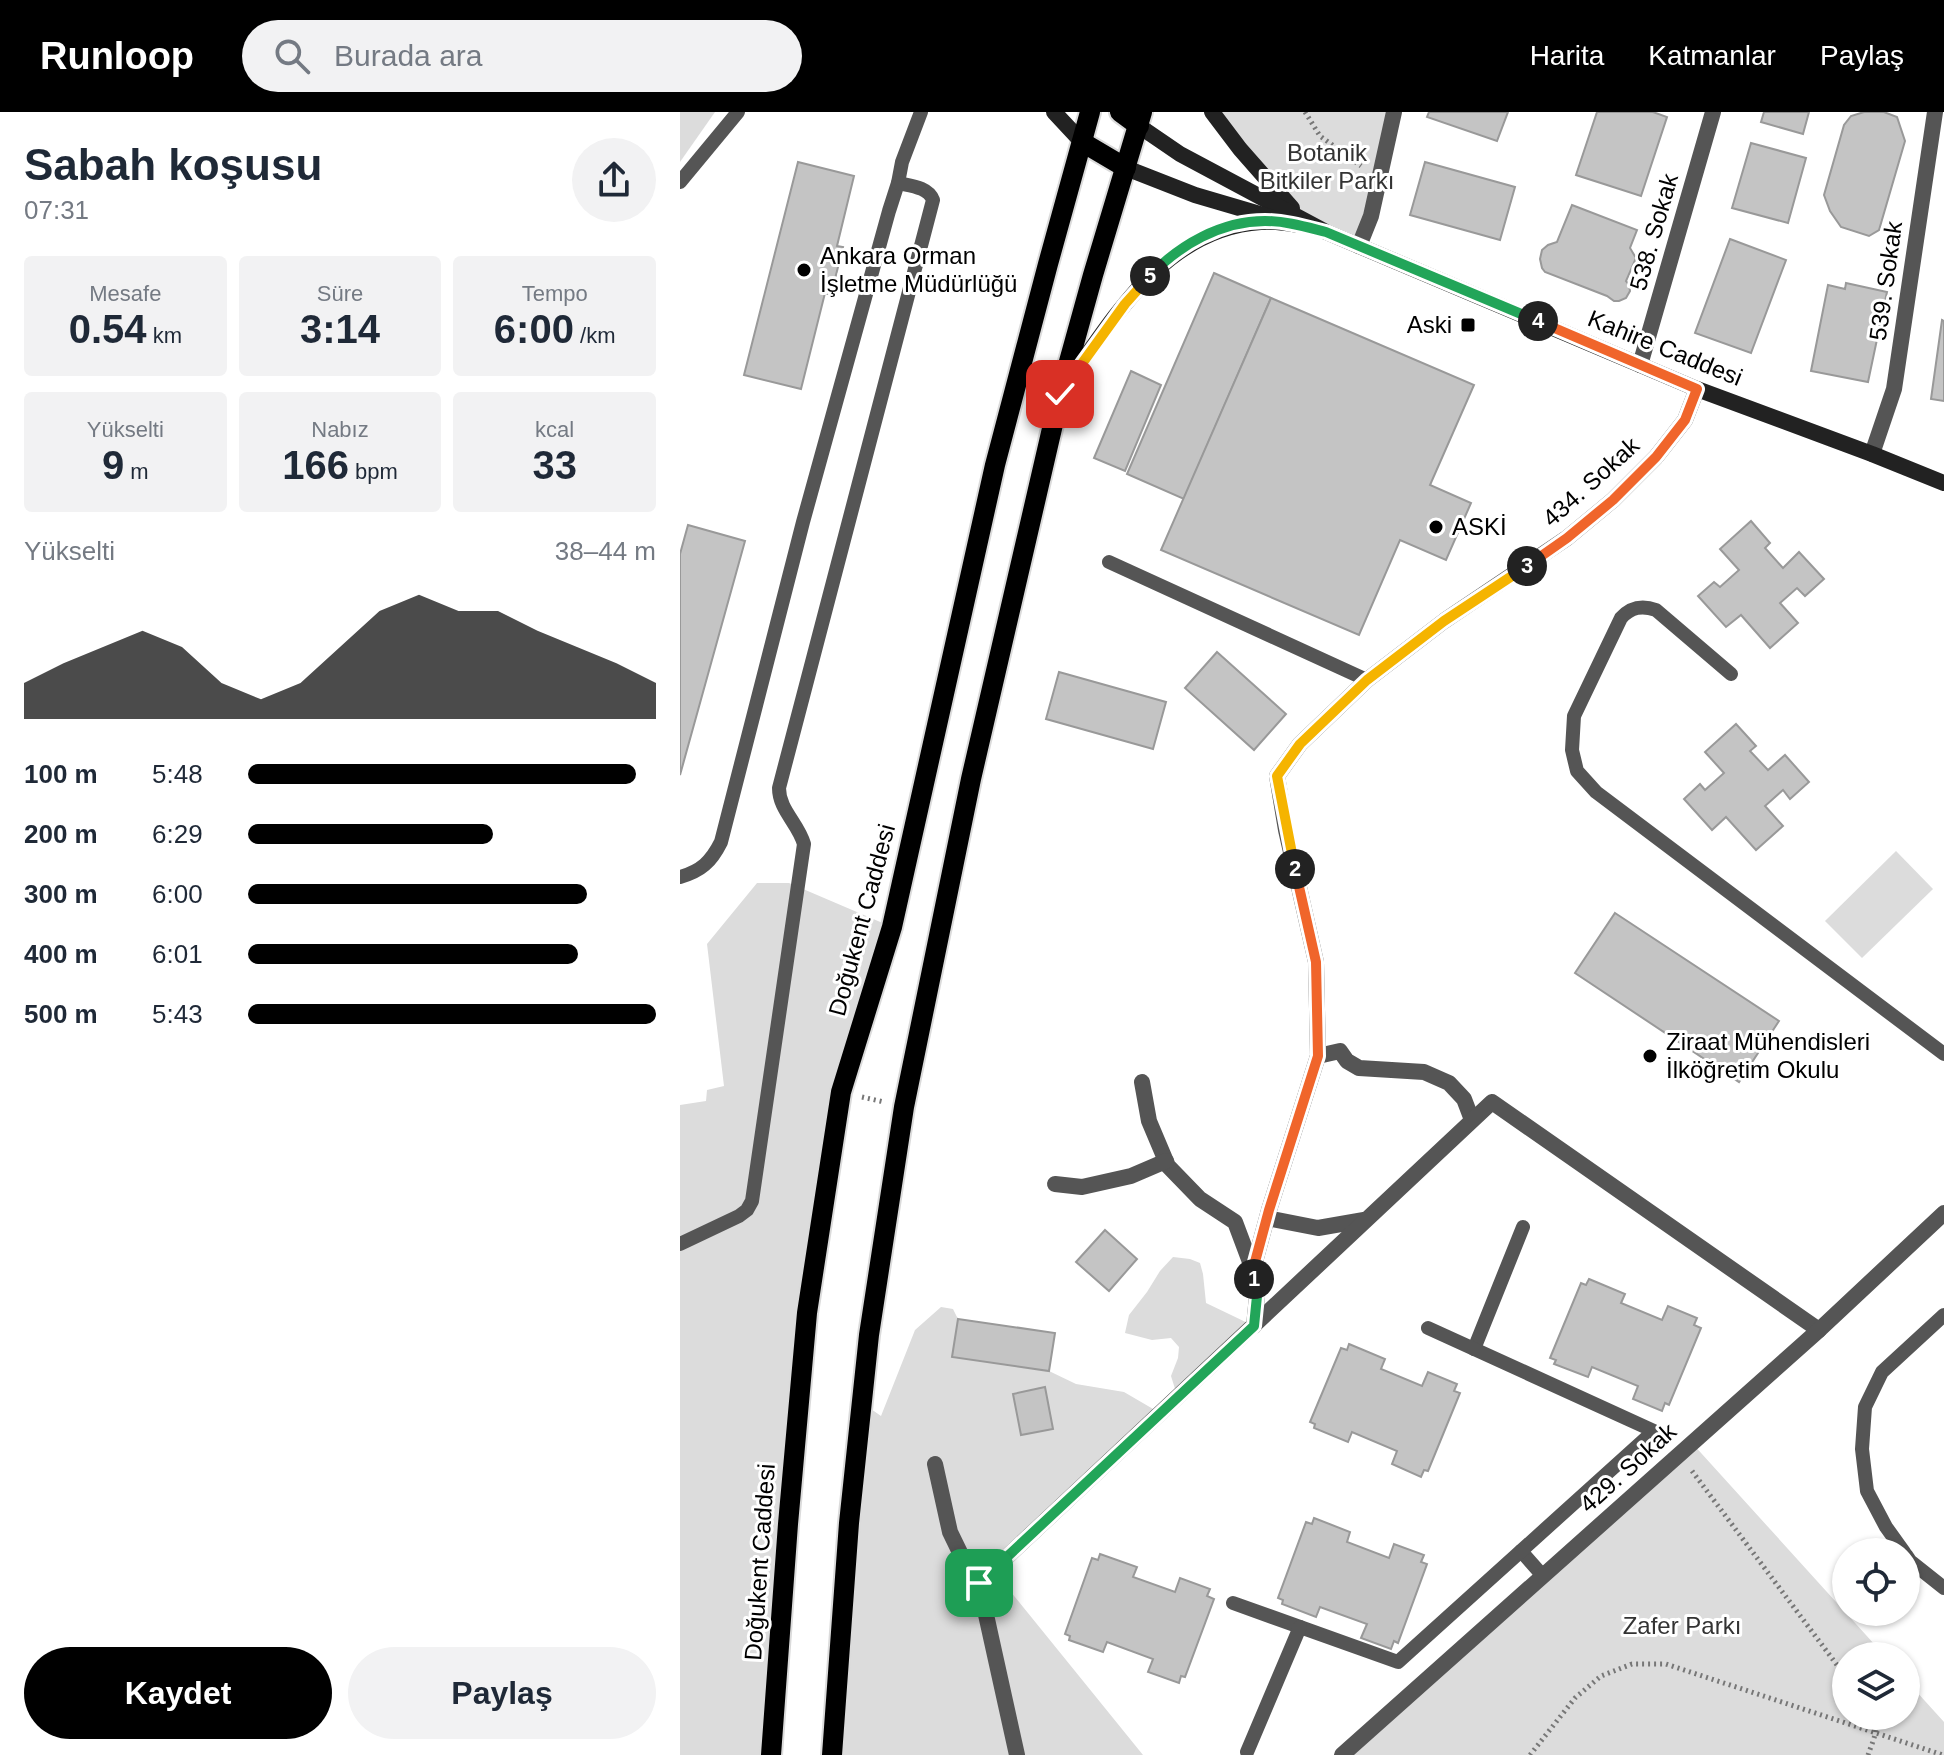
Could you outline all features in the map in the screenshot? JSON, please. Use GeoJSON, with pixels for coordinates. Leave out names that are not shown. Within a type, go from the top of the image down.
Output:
{"type":"FeatureCollection","features":[{"type":"Feature","properties":{"kind":"main road"},"geometry":{"type":"LineString","coordinates":[[1054,112],[1082,142],[1126,168]]}},
{"type":"Feature","properties":{"kind":"main road","name":"Doğukent Caddesi"},"geometry":{"type":"LineString","coordinates":[[771,1755],[807,1313],[841,1092],[892,927],[995,465],[1090,112]]}},
{"type":"Feature","properties":{"kind":"main road"},"geometry":{"type":"LineString","coordinates":[[832,1755],[849,1523],[867,1348],[904,1107],[971,779],[1060,394],[1140,119],[1120,112]]}},
{"type":"Feature","properties":{"kind":"main road"},"geometry":{"type":"LineString","coordinates":[[1212,112],[1300,221]]}},
{"type":"Feature","properties":{"kind":"main road","name":"Kahire Caddesi"},"geometry":{"type":"LineString","coordinates":[[1140,119],[1180,154],[1300,221],[1697,389],[1944,483]]}},
{"type":"Feature","properties":{"kind":"main road","name":"Kahire Caddesi"},"geometry":{"type":"LineString","coordinates":[[1126,168],[1195,195],[1300,221]]}},
{"type":"Feature","properties":{"kind":"main road"},"geometry":{"type":"LineString","coordinates":[[1060,394],[1125,304],[1157,269],[1187,245],[1221,228],[1264,221],[1300,221]]}},
{"type":"Feature","properties":{"kind":"street"},"geometry":{"type":"LineString","coordinates":[[1359,246],[1371,216],[1394,112]]}},
{"type":"Feature","properties":{"kind":"street","name":"538. Sokak"},"geometry":{"type":"LineString","coordinates":[[1640,365],[1713,112]]}},
{"type":"Feature","properties":{"kind":"street","name":"539. Sokak"},"geometry":{"type":"LineString","coordinates":[[1872,454],[1894,389],[1935,112]]}},
{"type":"Feature","properties":{"kind":"street","name":"434. Sokak"},"geometry":{"type":"LineString","coordinates":[[1318,1056],[1316,962],[1277,776],[1300,744],[1367,680],[1444,621],[1567,538],[1613,500],[1656,457],[1685,420],[1697,389]]}},
{"type":"Feature","properties":{"kind":"street"},"geometry":{"type":"LineString","coordinates":[[1252,1273],[1318,1056],[1340,1051],[1347,1061],[1359,1068],[1424,1072],[1449,1083],[1464,1099],[1472,1120]]}},
{"type":"Feature","properties":{"kind":"street"},"geometry":{"type":"LineString","coordinates":[[1142,1082],[1149,1121],[1168,1166],[1200,1199],[1235,1222],[1250,1262],[1257,1296],[1254,1326]]}},
{"type":"Feature","properties":{"kind":"street"},"geometry":{"type":"LineString","coordinates":[[979,1583],[1492,1102],[1819,1330]]}},
{"type":"Feature","properties":{"kind":"street"},"geometry":{"type":"LineString","coordinates":[[1055,1184],[1082,1187],[1131,1176],[1166,1161]]}},
{"type":"Feature","properties":{"kind":"street","name":"429. Sokak"},"geometry":{"type":"LineString","coordinates":[[1342,1755],[1819,1330],[1944,1213]]}},
{"type":"Feature","properties":{"kind":"street"},"geometry":{"type":"LineString","coordinates":[[1267,1218],[1318,1228],[1366,1220]]}},
{"type":"Feature","properties":{"kind":"street"},"geometry":{"type":"LineString","coordinates":[[935,1464],[950,1532],[966,1565],[979,1583],[1017,1755]]}},
{"type":"Feature","properties":{"kind":"lane"},"geometry":{"type":"LineString","coordinates":[[680,182],[738,112]]}},
{"type":"Feature","properties":{"kind":"lane"},"geometry":{"type":"LineString","coordinates":[[680,877],[707,865],[721,842],[803,522],[902,162],[921,112]]}},
{"type":"Feature","properties":{"kind":"lane"},"geometry":{"type":"LineString","coordinates":[[680,1244],[728,1222],[747,1210],[752,1201],[804,844],[801,833],[779,798],[779,788],[933,200],[927,191],[898,183]]}},
{"type":"Feature","properties":{"kind":"lane"},"geometry":{"type":"LineString","coordinates":[[1109,562],[1367,680]]}},
{"type":"Feature","properties":{"kind":"lane"},"geometry":{"type":"LineString","coordinates":[[1731,674],[1656,610],[1647,607],[1631,609],[1621,618],[1574,716],[1572,750],[1577,771],[1596,792],[1944,1054]]}},
{"type":"Feature","properties":{"kind":"lane"},"geometry":{"type":"LineString","coordinates":[[1474,1349],[1523,1227]]}},
{"type":"Feature","properties":{"kind":"lane"},"geometry":{"type":"LineString","coordinates":[[1894,1538],[1867,1491],[1862,1449],[1865,1407],[1882,1372],[1944,1315]]}},
{"type":"Feature","properties":{"kind":"lane"},"geometry":{"type":"LineString","coordinates":[[1233,1603],[1398,1662],[1654,1431],[1428,1328]]}},
{"type":"Feature","properties":{"kind":"lane"},"geometry":{"type":"LineString","coordinates":[[1521,1551],[1543,1576]]}},
{"type":"Feature","properties":{"kind":"lane"},"geometry":{"type":"LineString","coordinates":[[1920,1569],[1944,1588]]}},
{"type":"Feature","properties":{"kind":"lane"},"geometry":{"type":"LineString","coordinates":[[1247,1752],[1300,1627]]}},
{"type":"Feature","properties":{"kind":"path"},"geometry":{"type":"LineString","coordinates":[[1305,112],[1320,136],[1379,180]]}},
{"type":"Feature","properties":{"kind":"path"},"geometry":{"type":"LineString","coordinates":[[841,1092],[904,1107]]}},
{"type":"Feature","properties":{"kind":"path"},"geometry":{"type":"LineString","coordinates":[[1679,1454],[1832,1658]]}},
{"type":"Feature","properties":{"kind":"path"},"geometry":{"type":"LineString","coordinates":[[1530,1755],[1575,1698],[1601,1676],[1632,1664],[1666,1664],[1943,1755]]}},
{"type":"Feature","properties":{"kind":"path"},"geometry":{"type":"LineString","coordinates":[[1868,1755],[1876,1730]]}},
{"type":"Feature","properties":{"kind":"green space"},"geometry":{"type":"Polygon","coordinates":[[[680,112],[715,112],[680,162],[680,112]]]}},
{"type":"Feature","properties":{"kind":"green space","name":"Botanik Bitkiler Parkı"},"geometry":{"type":"Polygon","coordinates":[[[1212,112],[1394,112],[1359,246],[1301,218],[1212,112]]]}},
{"type":"Feature","properties":{"kind":"green space"},"geometry":{"type":"Polygon","coordinates":[[[1896,851],[1933,889],[1862,958],[1825,921],[1896,851]]]}},
{"type":"Feature","properties":{"kind":"green space"},"geometry":{"type":"Polygon","coordinates":[[[757,883],[789,883],[892,927],[841,1092],[807,1313],[771,1755],[680,1755],[680,1105],[706,1101],[707,1090],[724,1086],[707,944],[757,883]]]}},
{"type":"Feature","properties":{"kind":"green space"},"geometry":{"type":"Polygon","coordinates":[[[1173,1257],[1200,1263],[1206,1303],[1254,1326],[1176,1392],[1171,1376],[1179,1347],[1171,1338],[1152,1340],[1125,1333],[1129,1315],[1173,1257]]]}},
{"type":"Feature","properties":{"kind":"green space"},"geometry":{"type":"Polygon","coordinates":[[[941,1307],[953,1309],[958,1319],[953,1357],[1049,1371],[1076,1384],[1124,1392],[1160,1413],[993,1570],[1143,1755],[834,1755],[861,1402],[881,1416],[915,1330],[941,1307]]]}},
{"type":"Feature","properties":{"kind":"green space","name":"Zafer Parkı"},"geometry":{"type":"Polygon","coordinates":[[[1692,1443],[1832,1598],[1832,1626],[1858,1626],[1872,1642],[1832,1642],[1832,1730],[1920,1730],[1920,1695],[1944,1722],[1944,1755],[1342,1755],[1692,1443]]]}},
{"type":"Feature","properties":{"kind":"building"},"geometry":{"type":"Polygon","coordinates":[[[1429,112],[1508,112],[1497,141],[1427,117],[1429,112]]]}},
{"type":"Feature","properties":{"kind":"building"},"geometry":{"type":"Polygon","coordinates":[[[1597,112],[1653,112],[1667,117],[1641,196],[1576,175],[1597,112]]]}},
{"type":"Feature","properties":{"kind":"building"},"geometry":{"type":"Polygon","coordinates":[[[1764,112],[1809,112],[1803,134],[1761,122],[1764,112]]]}},
{"type":"Feature","properties":{"kind":"building"},"geometry":{"type":"Polygon","coordinates":[[[1864,112],[1884,112],[1897,117],[1905,141],[1879,230],[1869,236],[1841,227],[1824,195],[1844,125],[1851,116],[1864,112]]]}},
{"type":"Feature","properties":{"kind":"building"},"geometry":{"type":"Polygon","coordinates":[[[1751,143],[1806,158],[1788,223],[1732,208],[1751,143]]]}},
{"type":"Feature","properties":{"kind":"building","name":"Ankara Orman İşletme Müdürlüğü"},"geometry":{"type":"Polygon","coordinates":[[[798,162],[854,176],[837,246],[843,247],[831,295],[825,293],[801,389],[744,375],[798,162]]]}},
{"type":"Feature","properties":{"kind":"building"},"geometry":{"type":"Polygon","coordinates":[[[1425,162],[1515,187],[1500,240],[1410,215],[1425,162]]]}},
{"type":"Feature","properties":{"kind":"building"},"geometry":{"type":"Polygon","coordinates":[[[1572,205],[1637,230],[1630,248],[1636,258],[1626,281],[1630,291],[1626,298],[1614,301],[1542,268],[1542,250],[1557,242],[1572,205]]]}},
{"type":"Feature","properties":{"kind":"building"},"geometry":{"type":"Polygon","coordinates":[[[1730,239],[1786,260],[1751,353],[1695,333],[1730,239]]]}},
{"type":"Feature","properties":{"kind":"building"},"geometry":{"type":"Polygon","coordinates":[[[1214,273],[1271,298],[1184,499],[1127,474],[1214,273]]]}},
{"type":"Feature","properties":{"kind":"building"},"geometry":{"type":"Polygon","coordinates":[[[1846,283],[1887,292],[1868,382],[1811,371],[1828,285],[1845,289],[1846,283]]]}},
{"type":"Feature","properties":{"kind":"building"},"geometry":{"type":"Polygon","coordinates":[[[1271,298],[1474,385],[1430,485],[1471,503],[1446,560],[1400,540],[1359,635],[1161,550],[1271,298]]]}},
{"type":"Feature","properties":{"kind":"building"},"geometry":{"type":"Polygon","coordinates":[[[1944,321],[1944,401],[1931,399],[1944,321]]]}},
{"type":"Feature","properties":{"kind":"building"},"geometry":{"type":"Polygon","coordinates":[[[1131,371],[1161,385],[1125,471],[1094,458],[1131,371]]]}},
{"type":"Feature","properties":{"kind":"building"},"geometry":{"type":"Polygon","coordinates":[[[1751,521],[1770,543],[1765,548],[1783,568],[1799,552],[1824,579],[1805,596],[1797,588],[1780,603],[1798,623],[1770,648],[1741,615],[1726,627],[1698,596],[1714,582],[1720,587],[1739,570],[1720,549],[1751,521]]]}},
{"type":"Feature","properties":{"kind":"building"},"geometry":{"type":"Polygon","coordinates":[[[688,525],[745,541],[680,775],[680,554],[688,525]]]}},
{"type":"Feature","properties":{"kind":"building"},"geometry":{"type":"Polygon","coordinates":[[[1217,652],[1286,714],[1254,750],[1185,688],[1217,652]]]}},
{"type":"Feature","properties":{"kind":"building"},"geometry":{"type":"Polygon","coordinates":[[[1059,672],[1166,702],[1153,749],[1046,719],[1059,672]]]}},
{"type":"Feature","properties":{"kind":"building"},"geometry":{"type":"Polygon","coordinates":[[[1736,724],[1756,746],[1750,751],[1768,770],[1785,755],[1809,782],[1790,799],[1783,790],[1765,806],[1783,826],[1756,850],[1726,817],[1712,830],[1684,799],[1700,784],[1705,790],[1724,773],[1705,752],[1736,724]]]}},
{"type":"Feature","properties":{"kind":"building"},"geometry":{"type":"Polygon","coordinates":[[[1615,913],[1779,1021],[1739,1082],[1575,973],[1615,913]]]}},
{"type":"Feature","properties":{"kind":"building"},"geometry":{"type":"Polygon","coordinates":[[[1105,1230],[1137,1259],[1109,1291],[1076,1262],[1105,1230]]]}},
{"type":"Feature","properties":{"kind":"building"},"geometry":{"type":"Polygon","coordinates":[[[1589,1279],[1625,1294],[1621,1303],[1662,1320],[1668,1306],[1697,1318],[1694,1325],[1701,1328],[1669,1405],[1665,1403],[1662,1411],[1633,1399],[1638,1386],[1592,1367],[1588,1377],[1554,1364],[1556,1360],[1550,1358],[1581,1283],[1586,1285],[1589,1279]]]}},
{"type":"Feature","properties":{"kind":"building"},"geometry":{"type":"Polygon","coordinates":[[[958,1319],[1055,1333],[1049,1371],[952,1357],[958,1319]]]}},
{"type":"Feature","properties":{"kind":"building"},"geometry":{"type":"Polygon","coordinates":[[[1349,1344],[1385,1359],[1381,1369],[1422,1386],[1428,1372],[1457,1384],[1454,1391],[1460,1393],[1428,1471],[1424,1470],[1421,1477],[1392,1464],[1397,1451],[1352,1432],[1348,1442],[1314,1428],[1315,1424],[1310,1422],[1341,1348],[1347,1350],[1349,1344]]]}},
{"type":"Feature","properties":{"kind":"building"},"geometry":{"type":"Polygon","coordinates":[[[1045,1387],[1053,1429],[1021,1435],[1013,1394],[1045,1387]]]}},
{"type":"Feature","properties":{"kind":"building"},"geometry":{"type":"Polygon","coordinates":[[[1314,1518],[1350,1532],[1347,1542],[1389,1558],[1394,1544],[1424,1555],[1421,1562],[1427,1564],[1398,1643],[1394,1641],[1391,1649],[1361,1638],[1367,1624],[1320,1607],[1316,1617],[1282,1604],[1283,1600],[1278,1598],[1306,1522],[1312,1524],[1314,1518]]]}},
{"type":"Feature","properties":{"kind":"building"},"geometry":{"type":"Polygon","coordinates":[[[1100,1554],[1137,1567],[1133,1577],[1175,1592],[1180,1578],[1210,1589],[1207,1596],[1214,1599],[1185,1677],[1181,1676],[1179,1683],[1148,1672],[1153,1659],[1107,1642],[1103,1652],[1069,1640],[1070,1636],[1065,1634],[1092,1558],[1098,1560],[1100,1554]]]}},
{"type":"Feature","properties":{"kind":"place","name":"Ankara Orman İşletme Müdürlüğü"},"geometry":{"type":"Point","coordinates":[804,270]}},
{"type":"Feature","properties":{"kind":"place","name":"Aski"},"geometry":{"type":"Point","coordinates":[1468,325]}},
{"type":"Feature","properties":{"kind":"place","name":"ASKİ"},"geometry":{"type":"Point","coordinates":[1436,527]}},
{"type":"Feature","properties":{"kind":"place","name":"Ziraat Mühendisleri İlköğretim Okulu"},"geometry":{"type":"Point","coordinates":[1650,1056]}},
{"type":"Feature","properties":{"kind":"route"},"geometry":{"type":"LineString","coordinates":[[979,1583],[1254,1326],[1257,1296],[1252,1273],[1318,1056],[1316,962],[1277,776],[1300,744],[1367,680],[1444,621],[1567,538],[1613,500],[1656,457],[1685,420],[1697,389],[1326,232],[1264,221],[1221,228],[1170,257],[1125,304],[1060,394]]}}]}
